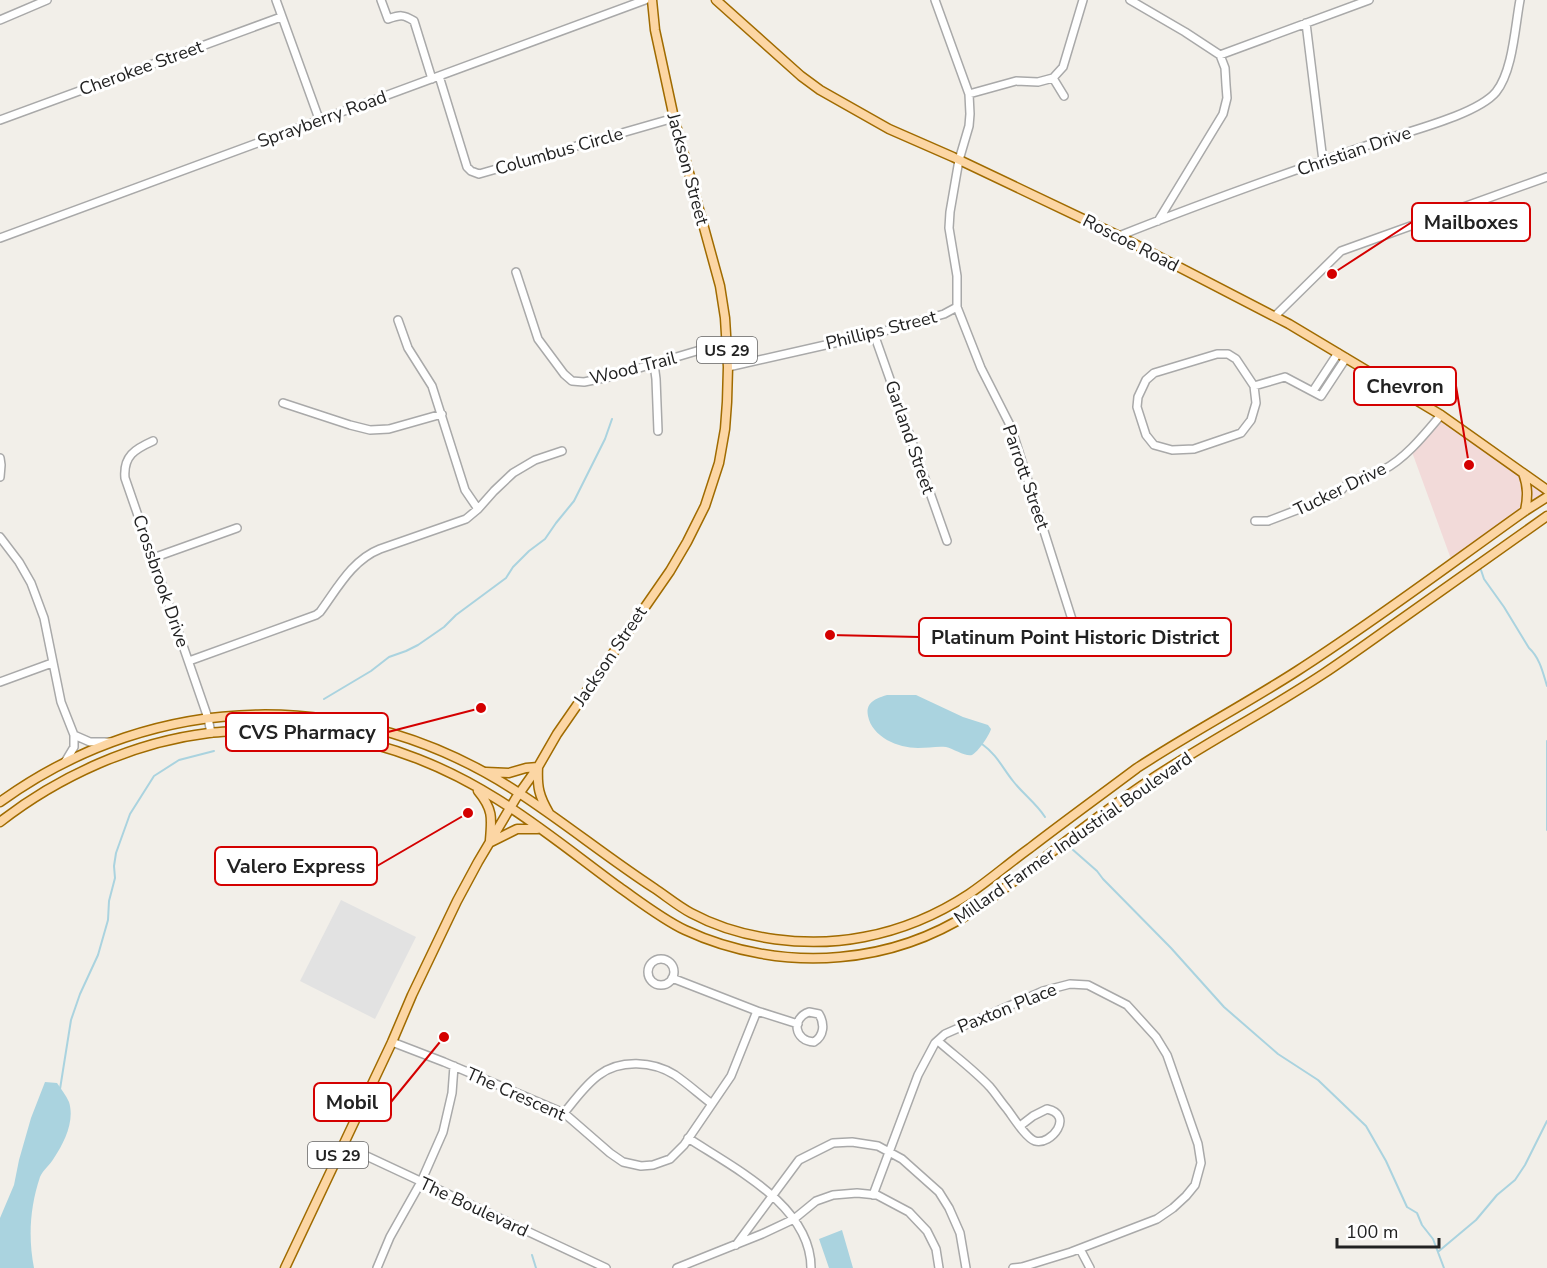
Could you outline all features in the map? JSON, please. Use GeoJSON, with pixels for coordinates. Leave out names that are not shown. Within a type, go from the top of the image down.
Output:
{"type":"FeatureCollection","features":[{"type":"Feature","properties":{"kind":"main road","name":"Jackson Street"},"geometry":{"type":"LineString","coordinates":[[285,1268],[412,995],[478,862],[557,734],[673,566],[700,516],[716,474],[722,452],[727,402],[728,366],[725,318],[720,286],[674,118],[659,49],[652,0]]}},
{"type":"Feature","properties":{"kind":"main road","name":"Roscoe Road"},"geometry":{"type":"LineString","coordinates":[[716,0],[820,90],[889,129],[959,159],[1119,236],[1275,316],[1441,416],[1547,490]]}},
{"type":"Feature","properties":{"kind":"main road"},"geometry":{"type":"LineString","coordinates":[[1522,473],[1527,485],[1528,499],[1525,511]]}},
{"type":"Feature","properties":{"kind":"main road","name":"Millard Farmer Industrial Boulevard"},"geometry":{"type":"LineString","coordinates":[[0,802],[30,781],[65,762],[111,742],[149,730],[208,718],[239,715],[320,717],[339,720],[416,741],[483,771],[519,793],[632,874],[690,912],[725,927],[772,939],[812,942],[855,939],[897,929],[942,910],[970,893],[1137,768],[1296,672],[1547,497]]}},
{"type":"Feature","properties":{"kind":"main road","name":"Millard Farmer Industrial Boulevard"},"geometry":{"type":"LineString","coordinates":[[0,822],[53,787],[99,764],[154,745],[211,733],[279,732],[341,738],[404,754],[440,768],[474,786],[510,808],[639,901],[684,930],[750,952],[808,959],[853,956],[899,946],[937,932],[974,911],[1145,783],[1324,674],[1547,516]]}},
{"type":"Feature","properties":{"kind":"main road"},"geometry":{"type":"LineString","coordinates":[[483,771],[509,773],[538,767],[538,790],[551,816]]}},
{"type":"Feature","properties":{"kind":"main road"},"geometry":{"type":"LineString","coordinates":[[474,786],[486,800],[492,816],[490,842]]}},
{"type":"Feature","properties":{"kind":"main road"},"geometry":{"type":"LineString","coordinates":[[490,842],[517,829],[540,829]]}},
{"type":"Feature","properties":{"kind":"street"},"geometry":{"type":"LineString","coordinates":[[0,20],[36,2],[47,0]]}},
{"type":"Feature","properties":{"kind":"street"},"geometry":{"type":"LineString","coordinates":[[276,0],[319,119]]}},
{"type":"Feature","properties":{"kind":"street","name":"Columbus Circle"},"geometry":{"type":"LineString","coordinates":[[381,0],[388,19],[399,15],[407,16],[414,21],[471,171],[479,174],[674,118]]}},
{"type":"Feature","properties":{"kind":"street","name":"Sprayberry Road"},"geometry":{"type":"LineString","coordinates":[[0,238],[645,0]]}},
{"type":"Feature","properties":{"kind":"street","name":"Phillips Street"},"geometry":{"type":"LineString","coordinates":[[728,366],[874,334],[944,314],[957,308],[957,276],[949,228],[959,159],[969,126],[969,94],[935,0]]}},
{"type":"Feature","properties":{"kind":"street"},"geometry":{"type":"LineString","coordinates":[[969,94],[1016,81],[1038,82],[1053,78],[1063,67],[1083,0]]}},
{"type":"Feature","properties":{"kind":"street"},"geometry":{"type":"LineString","coordinates":[[1130,0],[1220,55],[1225,68],[1227,98],[1223,114],[1158,220]]}},
{"type":"Feature","properties":{"kind":"street"},"geometry":{"type":"LineString","coordinates":[[1220,55],[1369,0]]}},
{"type":"Feature","properties":{"kind":"street","name":"Christian Drive"},"geometry":{"type":"LineString","coordinates":[[1119,236],[1323,161],[1449,118],[1488,99],[1501,84],[1510,59],[1520,0]]}},
{"type":"Feature","properties":{"kind":"street","name":"Cherokee Street"},"geometry":{"type":"LineString","coordinates":[[0,120],[281,16]]}},
{"type":"Feature","properties":{"kind":"street"},"geometry":{"type":"LineString","coordinates":[[1306,23],[1323,161]]}},
{"type":"Feature","properties":{"kind":"street"},"geometry":{"type":"LineString","coordinates":[[1053,78],[1064,96]]}},
{"type":"Feature","properties":{"kind":"street"},"geometry":{"type":"LineString","coordinates":[[1275,316],[1341,251],[1547,177]]}},
{"type":"Feature","properties":{"kind":"street","name":"Wood Trail"},"geometry":{"type":"LineString","coordinates":[[516,272],[538,339],[564,374],[572,381],[584,382],[609,377],[727,342]]}},
{"type":"Feature","properties":{"kind":"street","name":"Parrott Street"},"geometry":{"type":"LineString","coordinates":[[957,308],[981,368],[1011,427],[1082,651]]}},
{"type":"Feature","properties":{"kind":"street"},"geometry":{"type":"LineString","coordinates":[[398,320],[408,348],[432,386],[465,490],[478,509]]}},
{"type":"Feature","properties":{"kind":"street","name":"Garland Street"},"geometry":{"type":"LineString","coordinates":[[874,334],[947,541]]}},
{"type":"Feature","properties":{"kind":"street"},"geometry":{"type":"LineString","coordinates":[[1217,354],[1228,354],[1236,359],[1254,386],[1256,403],[1251,420],[1241,433],[1194,449],[1172,450],[1154,445],[1146,435],[1137,407],[1138,397],[1146,380],[1154,373],[1217,354]]}},
{"type":"Feature","properties":{"kind":"street"},"geometry":{"type":"LineString","coordinates":[[1313,391],[1342,356]]}},
{"type":"Feature","properties":{"kind":"street"},"geometry":{"type":"LineString","coordinates":[[1254,386],[1285,377],[1321,396],[1342,356]]}},
{"type":"Feature","properties":{"kind":"street"},"geometry":{"type":"LineString","coordinates":[[654,364],[658,431]]}},
{"type":"Feature","properties":{"kind":"street"},"geometry":{"type":"LineString","coordinates":[[283,403],[370,430],[389,429],[442,414]]}},
{"type":"Feature","properties":{"kind":"street","name":"Tucker Drive"},"geometry":{"type":"LineString","coordinates":[[1256,520],[1268,521],[1339,494],[1342,487],[1349,482],[1384,470],[1403,455],[1441,416]]}},
{"type":"Feature","properties":{"kind":"street","name":"Crossbrook Drive"},"geometry":{"type":"LineString","coordinates":[[153,441],[133,451],[127,460],[125,472],[127,486],[189,661],[211,733]]}},
{"type":"Feature","properties":{"kind":"street"},"geometry":{"type":"LineString","coordinates":[[189,661],[316,615],[352,568],[367,555],[466,519],[513,473],[535,460],[562,451]]}},
{"type":"Feature","properties":{"kind":"street"},"geometry":{"type":"LineString","coordinates":[[0,458],[0,477]]}},
{"type":"Feature","properties":{"kind":"street"},"geometry":{"type":"LineString","coordinates":[[153,558],[237,528]]}},
{"type":"Feature","properties":{"kind":"street"},"geometry":{"type":"LineString","coordinates":[[0,537],[31,583],[44,618],[61,702],[74,735],[74,747],[65,762]]}},
{"type":"Feature","properties":{"kind":"street"},"geometry":{"type":"LineString","coordinates":[[0,682],[52,663]]}},
{"type":"Feature","properties":{"kind":"street"},"geometry":{"type":"LineString","coordinates":[[74,735],[90,742],[111,742]]}},
{"type":"Feature","properties":{"kind":"street"},"geometry":{"type":"LineString","coordinates":[[672,978],[757,1011],[798,1023]]}},
{"type":"Feature","properties":{"kind":"street","name":"Paxton Place"},"geometry":{"type":"LineString","coordinates":[[873,1195],[918,1075],[938,1041],[945,1034],[1043,991],[1070,984],[1088,985],[1126,1005],[1156,1037],[1167,1055],[1198,1144],[1201,1163],[1195,1185],[1173,1208],[1157,1219],[1080,1249],[1012,1268]]}},
{"type":"Feature","properties":{"kind":"street","name":"The Crescent"},"geometry":{"type":"LineString","coordinates":[[392,1042],[564,1113],[623,1162],[641,1166],[653,1165],[670,1159],[688,1138],[732,1076],[757,1011]]}},
{"type":"Feature","properties":{"kind":"street"},"geometry":{"type":"LineString","coordinates":[[813,1012],[819,1014],[823,1023],[821,1036],[814,1042],[805,1041],[798,1033],[798,1023],[804,1014],[813,1012]]}},
{"type":"Feature","properties":{"kind":"street"},"geometry":{"type":"LineString","coordinates":[[938,1041],[990,1087],[1020,1126],[1032,1140],[1040,1142],[1047,1139],[1056,1132],[1060,1126],[1060,1120],[1058,1114],[1047,1109],[1020,1126]]}},
{"type":"Feature","properties":{"kind":"street"},"geometry":{"type":"LineString","coordinates":[[564,1113],[597,1075],[609,1068],[625,1064],[656,1067],[673,1074],[712,1104]]}},
{"type":"Feature","properties":{"kind":"street"},"geometry":{"type":"LineString","coordinates":[[377,1268],[390,1237],[421,1182],[443,1132],[452,1093],[454,1066]]}},
{"type":"Feature","properties":{"kind":"street"},"geometry":{"type":"LineString","coordinates":[[688,1138],[773,1196],[790,1213],[806,1238],[811,1255],[811,1268]]}},
{"type":"Feature","properties":{"kind":"street"},"geometry":{"type":"LineString","coordinates":[[736,1245],[799,1160],[833,1143],[852,1142],[878,1146],[890,1152],[939,1192],[960,1233],[966,1268]]}},
{"type":"Feature","properties":{"kind":"street","name":"The Boulevard"},"geometry":{"type":"LineString","coordinates":[[343,1145],[606,1268]]}},
{"type":"Feature","properties":{"kind":"street"},"geometry":{"type":"LineString","coordinates":[[677,1268],[794,1219],[816,1201],[833,1195],[857,1193],[877,1195],[909,1212],[927,1231],[936,1249],[939,1268]]}},
{"type":"Feature","properties":{"kind":"street"},"geometry":{"type":"LineString","coordinates":[[1080,1249],[1090,1268]]}},
{"type":"Feature","properties":{"kind":"shaded area"},"geometry":{"type":"Polygon","coordinates":[[[1441,417],[1547,490],[1451,559],[1412,452],[1441,417]]]}},
{"type":"Feature","properties":{"kind":"shaded area"},"geometry":{"type":"Polygon","coordinates":[[[341,900],[416,937],[375,1019],[300,981],[341,900]]]}},
{"type":"Feature","properties":{"kind":"water"},"geometry":{"type":"Polygon","coordinates":[[[887,695],[916,695],[963,717],[988,725],[991,729],[983,744],[972,755],[946,747],[902,746],[880,735],[870,723],[868,707],[876,699],[887,695]]]}},
{"type":"Feature","properties":{"kind":"water"},"geometry":{"type":"Polygon","coordinates":[[[45,1082],[57,1083],[69,1102],[70,1124],[61,1146],[41,1174],[37,1188],[32,1211],[31,1233],[34,1268],[0,1268],[0,1218],[14,1185],[31,1118],[45,1082]]]}},
{"type":"Feature","properties":{"kind":"water"},"geometry":{"type":"Polygon","coordinates":[[[842,1230],[853,1268],[829,1268],[819,1239],[842,1230]]]}},
{"type":"Feature","properties":{"kind":"waterway"},"geometry":{"type":"LineString","coordinates":[[324,699],[371,671],[389,657],[418,645],[506,578],[513,567],[545,539],[574,501],[605,439],[612,419]]}},
{"type":"Feature","properties":{"kind":"waterway"},"geometry":{"type":"LineString","coordinates":[[1481,570],[1484,579],[1536,656],[1547,686]]}},
{"type":"Feature","properties":{"kind":"waterway"},"geometry":{"type":"LineString","coordinates":[[1547,741],[1547,830]]}},
{"type":"Feature","properties":{"kind":"waterway"},"geometry":{"type":"LineString","coordinates":[[982,744],[996,757],[1013,781],[1045,817]]}},
{"type":"Feature","properties":{"kind":"waterway"},"geometry":{"type":"LineString","coordinates":[[60,1089],[71,1020],[98,955],[108,920],[109,901],[115,878],[116,853],[130,814],[154,776],[179,760],[214,751]]}},
{"type":"Feature","properties":{"kind":"waterway"},"geometry":{"type":"LineString","coordinates":[[1072,849],[1097,871],[1224,1007],[1278,1054],[1318,1080],[1366,1126],[1386,1161],[1407,1207],[1417,1213],[1422,1225],[1433,1239],[1444,1268]]}},
{"type":"Feature","properties":{"kind":"waterway"},"geometry":{"type":"LineString","coordinates":[[1439,1251],[1476,1220],[1497,1195],[1515,1180],[1547,1121]]}},
{"type":"Feature","properties":{"kind":"waterway"},"geometry":{"type":"LineString","coordinates":[[532,1255],[536,1268]]}},
{"type":"Feature","properties":{"kind":"place","name":"Mailboxes"},"geometry":{"type":"Point","coordinates":[1332,274]}},
{"type":"Feature","properties":{"kind":"place","name":"Chevron"},"geometry":{"type":"Point","coordinates":[1469,465]}},
{"type":"Feature","properties":{"kind":"place","name":"Platinum Point Historic District"},"geometry":{"type":"Point","coordinates":[830,635]}},
{"type":"Feature","properties":{"kind":"place","name":"CVS Pharmacy"},"geometry":{"type":"Point","coordinates":[481,708]}},
{"type":"Feature","properties":{"kind":"place","name":"Valero Express"},"geometry":{"type":"Point","coordinates":[468,813]}},
{"type":"Feature","properties":{"kind":"place","name":"Mobil"},"geometry":{"type":"Point","coordinates":[444,1037]}}]}
